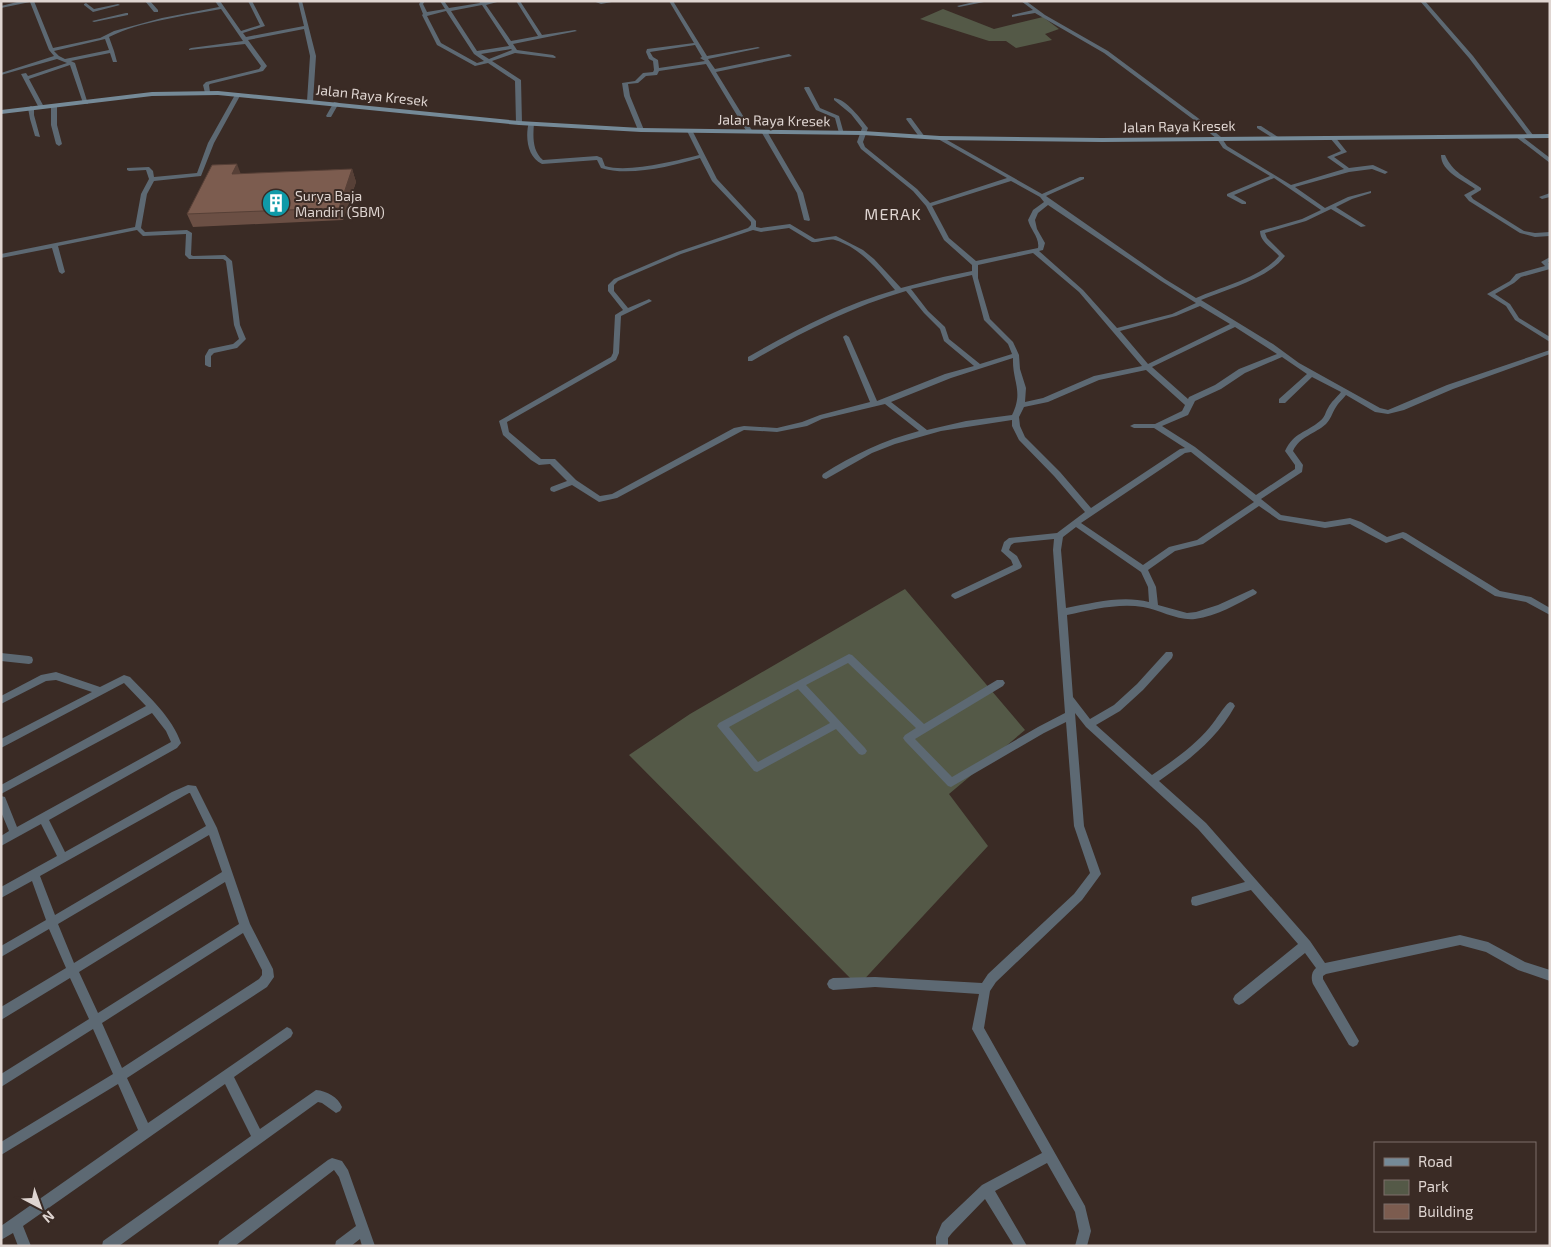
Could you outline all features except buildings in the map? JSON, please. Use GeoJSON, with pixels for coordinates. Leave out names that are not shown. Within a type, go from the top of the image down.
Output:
{"type":"FeatureCollection","features":[{"type":"Feature","properties":{"kind":"main road","name":"Jalan Raya Kresek"},"geometry":{"type":"LineString","coordinates":[[1,112],[152,94],[207,92],[336,103],[518,123],[641,130],[863,133],[940,138],[1102,140],[1550,136]]}},
{"type":"Feature","properties":{"kind":"street"},"geometry":{"type":"LineString","coordinates":[[1,7],[28,1]]}},
{"type":"Feature","properties":{"kind":"street"},"geometry":{"type":"LineString","coordinates":[[32,1],[51,50],[57,57],[72,63],[86,102]]}},
{"type":"Feature","properties":{"kind":"street"},"geometry":{"type":"LineString","coordinates":[[147,1],[156,10]]}},
{"type":"Feature","properties":{"kind":"street"},"geometry":{"type":"LineString","coordinates":[[207,92],[206,85],[208,83],[264,68],[216,1]]}},
{"type":"Feature","properties":{"kind":"street"},"geometry":{"type":"LineString","coordinates":[[239,33],[263,26],[250,1]]}},
{"type":"Feature","properties":{"kind":"street"},"geometry":{"type":"LineString","coordinates":[[300,1],[313,56],[310,101]]}},
{"type":"Feature","properties":{"kind":"street"},"geometry":{"type":"LineString","coordinates":[[423,1],[421,4],[424,15],[439,44],[477,65],[488,62],[512,47]]}},
{"type":"Feature","properties":{"kind":"street"},"geometry":{"type":"LineString","coordinates":[[442,1],[476,54],[518,80],[518,123]]}},
{"type":"Feature","properties":{"kind":"street"},"geometry":{"type":"LineString","coordinates":[[425,14],[499,1]]}},
{"type":"Feature","properties":{"kind":"street"},"geometry":{"type":"LineString","coordinates":[[518,1],[542,37]]}},
{"type":"Feature","properties":{"kind":"street"},"geometry":{"type":"LineString","coordinates":[[596,1],[601,3],[615,1]]}},
{"type":"Feature","properties":{"kind":"street"},"geometry":{"type":"LineString","coordinates":[[958,6],[986,1]]}},
{"type":"Feature","properties":{"kind":"street"},"geometry":{"type":"LineString","coordinates":[[1023,1],[1036,11],[1106,52],[1219,138],[1225,148],[1238,157],[1274,176],[1328,209],[1363,226]]}},
{"type":"Feature","properties":{"kind":"street"},"geometry":{"type":"LineString","coordinates":[[1422,1],[1471,57],[1531,136]]}},
{"type":"Feature","properties":{"kind":"street"},"geometry":{"type":"LineString","coordinates":[[674,2],[705,60],[750,132]]}},
{"type":"Feature","properties":{"kind":"street"},"geometry":{"type":"LineString","coordinates":[[86,4],[93,11],[118,3],[127,15],[94,21]]}},
{"type":"Feature","properties":{"kind":"street"},"geometry":{"type":"LineString","coordinates":[[482,3],[512,47],[553,57]]}},
{"type":"Feature","properties":{"kind":"street"},"geometry":{"type":"LineString","coordinates":[[51,50],[107,38],[116,32],[135,26],[221,8]]}},
{"type":"Feature","properties":{"kind":"street"},"geometry":{"type":"LineString","coordinates":[[1014,16],[1036,11]]}},
{"type":"Feature","properties":{"kind":"street"},"geometry":{"type":"LineString","coordinates":[[191,49],[245,41],[307,27]]}},
{"type":"Feature","properties":{"kind":"street"},"geometry":{"type":"LineString","coordinates":[[476,54],[512,47],[542,37],[576,32]]}},
{"type":"Feature","properties":{"kind":"street"},"geometry":{"type":"LineString","coordinates":[[107,38],[115,61]]}},
{"type":"Feature","properties":{"kind":"street"},"geometry":{"type":"LineString","coordinates":[[658,70],[655,60],[651,58],[648,52],[649,50],[696,44]]}},
{"type":"Feature","properties":{"kind":"street"},"geometry":{"type":"LineString","coordinates":[[641,130],[637,116],[628,101],[625,83],[639,80],[645,74],[655,74],[658,70],[758,48]]}},
{"type":"Feature","properties":{"kind":"street"},"geometry":{"type":"LineString","coordinates":[[66,60],[112,51]]}},
{"type":"Feature","properties":{"kind":"street"},"geometry":{"type":"LineString","coordinates":[[712,71],[789,56]]}},
{"type":"Feature","properties":{"kind":"street"},"geometry":{"type":"LineString","coordinates":[[3,74],[57,57]]}},
{"type":"Feature","properties":{"kind":"street"},"geometry":{"type":"LineString","coordinates":[[27,78],[72,63]]}},
{"type":"Feature","properties":{"kind":"street"},"geometry":{"type":"LineString","coordinates":[[20,70],[27,78],[41,107]]}},
{"type":"Feature","properties":{"kind":"street"},"geometry":{"type":"LineString","coordinates":[[807,88],[818,108],[837,117],[842,133]]}},
{"type":"Feature","properties":{"kind":"street"},"geometry":{"type":"LineString","coordinates":[[152,178],[203,176],[211,143],[238,94]]}},
{"type":"Feature","properties":{"kind":"street"},"geometry":{"type":"LineString","coordinates":[[836,99],[865,128],[860,142],[863,148],[915,190],[929,205],[946,239],[976,264]]}},
{"type":"Feature","properties":{"kind":"street"},"geometry":{"type":"LineString","coordinates":[[329,116],[336,103]]}},
{"type":"Feature","properties":{"kind":"street"},"geometry":{"type":"LineString","coordinates":[[54,106],[54,125],[59,144]]}},
{"type":"Feature","properties":{"kind":"street"},"geometry":{"type":"LineString","coordinates":[[31,108],[31,116],[36,125],[38,136]]}},
{"type":"Feature","properties":{"kind":"street"},"geometry":{"type":"LineString","coordinates":[[909,120],[922,137]]}},
{"type":"Feature","properties":{"kind":"street"},"geometry":{"type":"LineString","coordinates":[[531,123],[530,136],[532,148],[538,160],[542,162],[597,158],[600,159],[603,167],[612,170],[666,165],[702,156]]}},
{"type":"Feature","properties":{"kind":"street"},"geometry":{"type":"LineString","coordinates":[[1259,127],[1278,139]]}},
{"type":"Feature","properties":{"kind":"street"},"geometry":{"type":"LineString","coordinates":[[690,131],[714,180],[754,222],[753,228]]}},
{"type":"Feature","properties":{"kind":"street"},"geometry":{"type":"LineString","coordinates":[[765,133],[800,193],[807,220]]}},
{"type":"Feature","properties":{"kind":"street"},"geometry":{"type":"LineString","coordinates":[[1518,136],[1550,161]]}},
{"type":"Feature","properties":{"kind":"street"},"geometry":{"type":"LineString","coordinates":[[940,138],[1042,196],[1048,202],[1199,302],[1312,373],[1378,410],[1388,412],[1450,387],[1550,352]]}},
{"type":"Feature","properties":{"kind":"street"},"geometry":{"type":"LineString","coordinates":[[1333,138],[1344,152],[1330,157],[1348,170]]}},
{"type":"Feature","properties":{"kind":"street"},"geometry":{"type":"LineString","coordinates":[[1443,156],[1444,162],[1455,173],[1479,189],[1467,195],[1470,200],[1522,232],[1535,235],[1550,234]]}},
{"type":"Feature","properties":{"kind":"street"},"geometry":{"type":"LineString","coordinates":[[1290,187],[1348,170],[1371,167],[1385,172]]}},
{"type":"Feature","properties":{"kind":"street"},"geometry":{"type":"LineString","coordinates":[[129,170],[147,168],[152,178],[144,194],[138,228]]}},
{"type":"Feature","properties":{"kind":"street"},"geometry":{"type":"LineString","coordinates":[[1244,204],[1229,194],[1274,176]]}},
{"type":"Feature","properties":{"kind":"street"},"geometry":{"type":"LineString","coordinates":[[1042,196],[1082,178]]}},
{"type":"Feature","properties":{"kind":"street"},"geometry":{"type":"LineString","coordinates":[[929,205],[1011,179]]}},
{"type":"Feature","properties":{"kind":"street"},"geometry":{"type":"LineString","coordinates":[[1116,330],[1174,315],[1257,275],[1280,261],[1282,256],[1264,238],[1262,232],[1290,225],[1369,192]]}},
{"type":"Feature","properties":{"kind":"street"},"geometry":{"type":"LineString","coordinates":[[1542,197],[1550,195]]}},
{"type":"Feature","properties":{"kind":"street"},"geometry":{"type":"LineString","coordinates":[[976,264],[1041,249],[1042,243],[1031,223],[1030,216],[1048,202]]}},
{"type":"Feature","properties":{"kind":"street"},"geometry":{"type":"LineString","coordinates":[[626,310],[611,291],[611,285],[616,280],[680,253],[753,228],[761,230],[790,226],[814,241],[830,237],[837,238],[872,260],[898,289]]}},
{"type":"Feature","properties":{"kind":"street"},"geometry":{"type":"LineString","coordinates":[[1,256],[138,228],[146,234],[185,231],[189,233],[188,255],[191,258],[225,257],[229,261],[237,325],[243,339],[235,346],[211,351],[208,356],[208,365]]}},
{"type":"Feature","properties":{"kind":"street"},"geometry":{"type":"LineString","coordinates":[[54,245],[62,272]]}},
{"type":"Feature","properties":{"kind":"street"},"geometry":{"type":"LineString","coordinates":[[1035,251],[1081,291],[1147,367],[1189,404]]}},
{"type":"Feature","properties":{"kind":"street"},"geometry":{"type":"LineString","coordinates":[[1550,260],[1544,262],[1549,267],[1520,275],[1512,282],[1490,294],[1508,305],[1517,319],[1550,340]]}},
{"type":"Feature","properties":{"kind":"street"},"geometry":{"type":"LineString","coordinates":[[976,264],[974,272],[979,298],[987,320],[1011,343],[1016,355],[1016,369],[1022,388],[1021,405],[1016,417],[1016,426],[1022,438],[1090,512]]}},
{"type":"Feature","properties":{"kind":"street"},"geometry":{"type":"LineString","coordinates":[[750,359],[792,334],[842,309],[898,289],[974,272]]}},
{"type":"Feature","properties":{"kind":"street"},"geometry":{"type":"LineString","coordinates":[[907,288],[926,312],[943,328],[946,340],[980,367]]}},
{"type":"Feature","properties":{"kind":"street"},"geometry":{"type":"LineString","coordinates":[[649,301],[618,315],[616,353],[614,358],[503,421],[506,433],[534,458],[539,462],[552,461],[573,482],[599,499],[607,498],[737,430],[744,428],[777,430],[886,401],[948,376],[1016,355]]}},
{"type":"Feature","properties":{"kind":"street"},"geometry":{"type":"LineString","coordinates":[[1021,405],[1045,400],[1097,378],[1147,367],[1235,324]]}},
{"type":"Feature","properties":{"kind":"street"},"geometry":{"type":"LineString","coordinates":[[846,337],[874,403]]}},
{"type":"Feature","properties":{"kind":"street"},"geometry":{"type":"LineString","coordinates":[[1134,426],[1156,426],[1185,413],[1192,399],[1218,387],[1238,373],[1283,354]]}},
{"type":"Feature","properties":{"kind":"street"},"geometry":{"type":"LineString","coordinates":[[1282,401],[1312,373]]}},
{"type":"Feature","properties":{"kind":"street"},"geometry":{"type":"LineString","coordinates":[[1144,570],[1172,549],[1200,542],[1299,470],[1299,465],[1289,451],[1291,445],[1302,434],[1328,418],[1332,408],[1345,392]]}},
{"type":"Feature","properties":{"kind":"street"},"geometry":{"type":"LineString","coordinates":[[886,401],[926,433]]}},
{"type":"Feature","properties":{"kind":"street"},"geometry":{"type":"LineString","coordinates":[[826,476],[860,455],[926,433],[986,420],[1016,417]]}},
{"type":"Feature","properties":{"kind":"street"},"geometry":{"type":"LineString","coordinates":[[1156,426],[1192,449],[1284,519],[1325,525],[1350,521],[1386,540],[1397,535],[1407,537],[1498,594],[1528,599],[1550,612]]}},
{"type":"Feature","properties":{"kind":"street"},"geometry":{"type":"LineString","coordinates":[[955,596],[1018,566],[1014,558],[1005,551],[1007,544],[1012,540],[1059,536],[1090,512],[1183,451],[1192,449]]}},
{"type":"Feature","properties":{"kind":"street"},"geometry":{"type":"LineString","coordinates":[[554,489],[573,482]]}},
{"type":"Feature","properties":{"kind":"street"},"geometry":{"type":"LineString","coordinates":[[1075,523],[1144,570],[1152,587],[1154,607]]}},
{"type":"Feature","properties":{"kind":"street"},"geometry":{"type":"LineString","coordinates":[[1059,536],[1058,550],[1079,826],[1096,874],[1078,897],[992,978],[985,989],[978,1029],[1081,1210],[1085,1231],[1081,1246]]}},
{"type":"Feature","properties":{"kind":"street"},"geometry":{"type":"LineString","coordinates":[[1063,612],[1113,603],[1143,604],[1187,616],[1194,616],[1254,592]]}},
{"type":"Feature","properties":{"kind":"street"},"geometry":{"type":"LineString","coordinates":[[1089,724],[1117,708],[1140,688],[1169,655]]}},
{"type":"Feature","properties":{"kind":"street"},"geometry":{"type":"LineString","coordinates":[[1,657],[29,660]]}},
{"type":"Feature","properties":{"kind":"street"},"geometry":{"type":"LineString","coordinates":[[837,724],[757,768],[722,726],[848,658],[923,729]]}},
{"type":"Feature","properties":{"kind":"street"},"geometry":{"type":"LineString","coordinates":[[1,700],[44,678],[56,676],[101,691]]}},
{"type":"Feature","properties":{"kind":"street"},"geometry":{"type":"LineString","coordinates":[[1,744],[120,681],[127,680],[174,736],[174,745],[1,841]]}},
{"type":"Feature","properties":{"kind":"street"},"geometry":{"type":"LineString","coordinates":[[1000,683],[908,738],[951,783],[1041,730],[1071,715]]}},
{"type":"Feature","properties":{"kind":"street"},"geometry":{"type":"LineString","coordinates":[[799,684],[862,751]]}},
{"type":"Feature","properties":{"kind":"street"},"geometry":{"type":"LineString","coordinates":[[1070,700],[1089,724],[1202,826],[1306,945],[1323,969]]}},
{"type":"Feature","properties":{"kind":"street"},"geometry":{"type":"LineString","coordinates":[[1152,781],[1193,751],[1218,726],[1230,706]]}},
{"type":"Feature","properties":{"kind":"street"},"geometry":{"type":"LineString","coordinates":[[1,790],[152,708]]}},
{"type":"Feature","properties":{"kind":"street"},"geometry":{"type":"LineString","coordinates":[[1,893],[188,789],[193,789],[212,828],[245,926],[267,969],[268,977],[263,983],[120,1076],[1,1150]]}},
{"type":"Feature","properties":{"kind":"street"},"geometry":{"type":"LineString","coordinates":[[1,800],[15,832]]}},
{"type":"Feature","properties":{"kind":"street"},"geometry":{"type":"LineString","coordinates":[[42,817],[63,858]]}},
{"type":"Feature","properties":{"kind":"street"},"geometry":{"type":"LineString","coordinates":[[1,952],[212,828]]}},
{"type":"Feature","properties":{"kind":"street"},"geometry":{"type":"LineString","coordinates":[[34,874],[73,971],[146,1133]]}},
{"type":"Feature","properties":{"kind":"street"},"geometry":{"type":"LineString","coordinates":[[1,1014],[228,874]]}},
{"type":"Feature","properties":{"kind":"street"},"geometry":{"type":"LineString","coordinates":[[1196,901],[1253,885]]}},
{"type":"Feature","properties":{"kind":"street"},"geometry":{"type":"LineString","coordinates":[[1,1081],[245,926]]}},
{"type":"Feature","properties":{"kind":"street"},"geometry":{"type":"LineString","coordinates":[[1353,1040],[1316,980],[1318,973],[1323,969],[1460,940],[1488,947],[1522,966],[1550,976]]}},
{"type":"Feature","properties":{"kind":"street"},"geometry":{"type":"LineString","coordinates":[[1239,999],[1306,945]]}},
{"type":"Feature","properties":{"kind":"street"},"geometry":{"type":"LineString","coordinates":[[833,984],[875,982],[985,989]]}},
{"type":"Feature","properties":{"kind":"street"},"geometry":{"type":"LineString","coordinates":[[1,1234],[287,1033]]}},
{"type":"Feature","properties":{"kind":"street"},"geometry":{"type":"LineString","coordinates":[[227,1075],[258,1138]]}},
{"type":"Feature","properties":{"kind":"street"},"geometry":{"type":"LineString","coordinates":[[108,1246],[316,1096],[324,1096],[336,1107]]}},
{"type":"Feature","properties":{"kind":"street"},"geometry":{"type":"LineString","coordinates":[[942,1246],[942,1237],[947,1228],[986,1189],[1050,1155]]}},
{"type":"Feature","properties":{"kind":"street"},"geometry":{"type":"LineString","coordinates":[[224,1246],[332,1164],[338,1165],[344,1174],[369,1246]]}},
{"type":"Feature","properties":{"kind":"street"},"geometry":{"type":"LineString","coordinates":[[986,1189],[1020,1246]]}},
{"type":"Feature","properties":{"kind":"street"},"geometry":{"type":"LineString","coordinates":[[16,1223],[25,1246]]}},
{"type":"Feature","properties":{"kind":"street"},"geometry":{"type":"LineString","coordinates":[[341,1246],[362,1229]]}},
{"type":"Feature","properties":{"kind":"green space"},"geometry":{"type":"Polygon","coordinates":[[[943,9],[994,29],[1043,17],[1059,29],[1045,34],[1052,40],[1016,48],[1006,41],[989,41],[920,19],[943,9]]]}},
{"type":"Feature","properties":{"kind":"green space"},"geometry":{"type":"Polygon","coordinates":[[[905,589],[1025,730],[949,794],[988,846],[858,986],[629,755],[690,714],[905,589]]]}},
{"type":"Feature","properties":{"kind":"place","name":"Surya Baja Mandiri (SBM)"},"geometry":{"type":"Point","coordinates":[276,203]}},
{"type":"Feature","properties":{"kind":"district","name":"MERAK"},"geometry":{"type":"Point","coordinates":[893,213]}}]}
